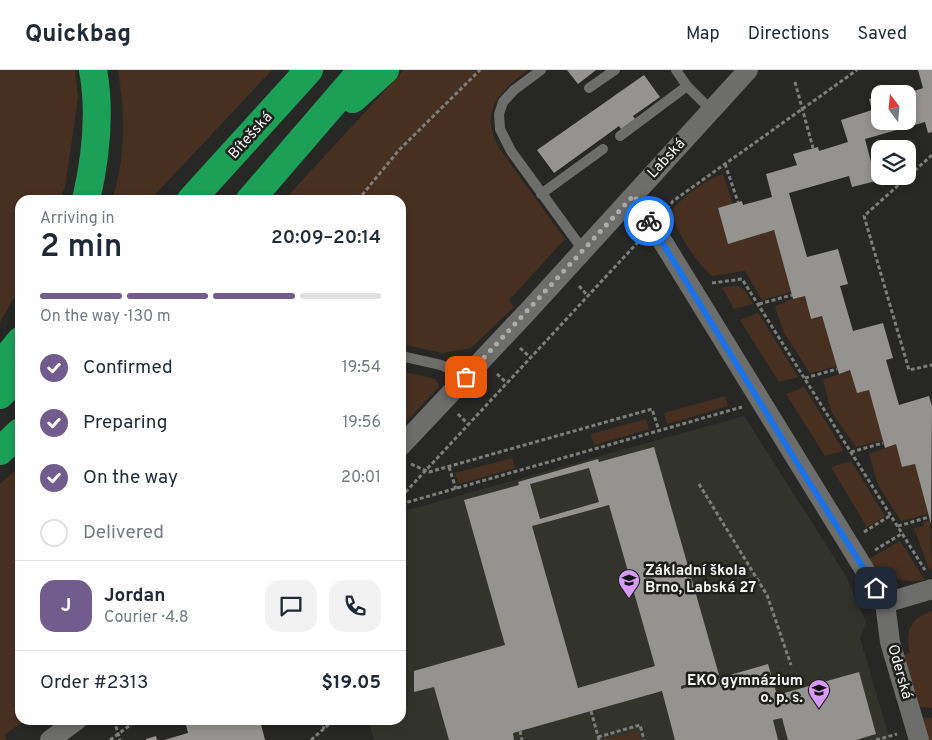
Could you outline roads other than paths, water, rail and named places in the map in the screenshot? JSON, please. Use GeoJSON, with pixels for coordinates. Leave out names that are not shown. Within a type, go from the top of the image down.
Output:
{"type":"FeatureCollection","features":[{"type":"Feature","properties":{"kind":"highway"},"geometry":{"type":"LineString","coordinates":[[87,195],[97,146],[98,123],[94,70]]}},
{"type":"Feature","properties":{"kind":"highway","name":"Bítešská"},"geometry":{"type":"LineString","coordinates":[[196,195],[309,70]]}},
{"type":"Feature","properties":{"kind":"highway"},"geometry":{"type":"LineString","coordinates":[[257,192],[362,70]]}},
{"type":"Feature","properties":{"kind":"highway"},"geometry":{"type":"LineString","coordinates":[[257,192],[385,70]]}},
{"type":"Feature","properties":{"kind":"highway"},"geometry":{"type":"LineString","coordinates":[[0,366],[15,347]]}},
{"type":"Feature","properties":{"kind":"highway"},"geometry":{"type":"LineString","coordinates":[[0,394],[15,380]]}},
{"type":"Feature","properties":{"kind":"highway"},"geometry":{"type":"LineString","coordinates":[[0,452],[15,437]]}},
{"type":"Feature","properties":{"kind":"street","name":"Labská"},"geometry":{"type":"LineString","coordinates":[[406,455],[466,377],[748,70]]}},
{"type":"Feature","properties":{"kind":"street","name":"Oderská"},"geometry":{"type":"LineString","coordinates":[[634,195],[802,471],[885,603],[890,642],[919,740]]}},
{"type":"Feature","properties":{"kind":"street"},"geometry":{"type":"LineString","coordinates":[[885,603],[930,581]]}},
{"type":"Feature","properties":{"kind":"street"},"geometry":{"type":"LineString","coordinates":[[50,740],[70,725]]}},
{"type":"Feature","properties":{"kind":"lane"},"geometry":{"type":"LineString","coordinates":[[541,70],[506,98],[501,107],[499,122],[504,141],[583,250]]}},
{"type":"Feature","properties":{"kind":"lane"},"geometry":{"type":"LineString","coordinates":[[589,88],[615,70]]}},
{"type":"Feature","properties":{"kind":"lane"},"geometry":{"type":"LineString","coordinates":[[676,70],[687,86],[711,110]]}},
{"type":"Feature","properties":{"kind":"lane"},"geometry":{"type":"LineString","coordinates":[[620,136],[687,86]]}},
{"type":"Feature","properties":{"kind":"lane"},"geometry":{"type":"LineString","coordinates":[[541,194],[603,149]]}},
{"type":"Feature","properties":{"kind":"lane"},"geometry":{"type":"LineString","coordinates":[[406,357],[441,365],[466,377]]}},
{"type":"Feature","properties":{"kind":"place","name":"Základní škola Brno, Labská 27"},"geometry":{"type":"Point","coordinates":[629,599]}},
{"type":"Feature","properties":{"kind":"place","name":"EKO gymnázium o. p. s."},"geometry":{"type":"Point","coordinates":[819,709]}}]}
